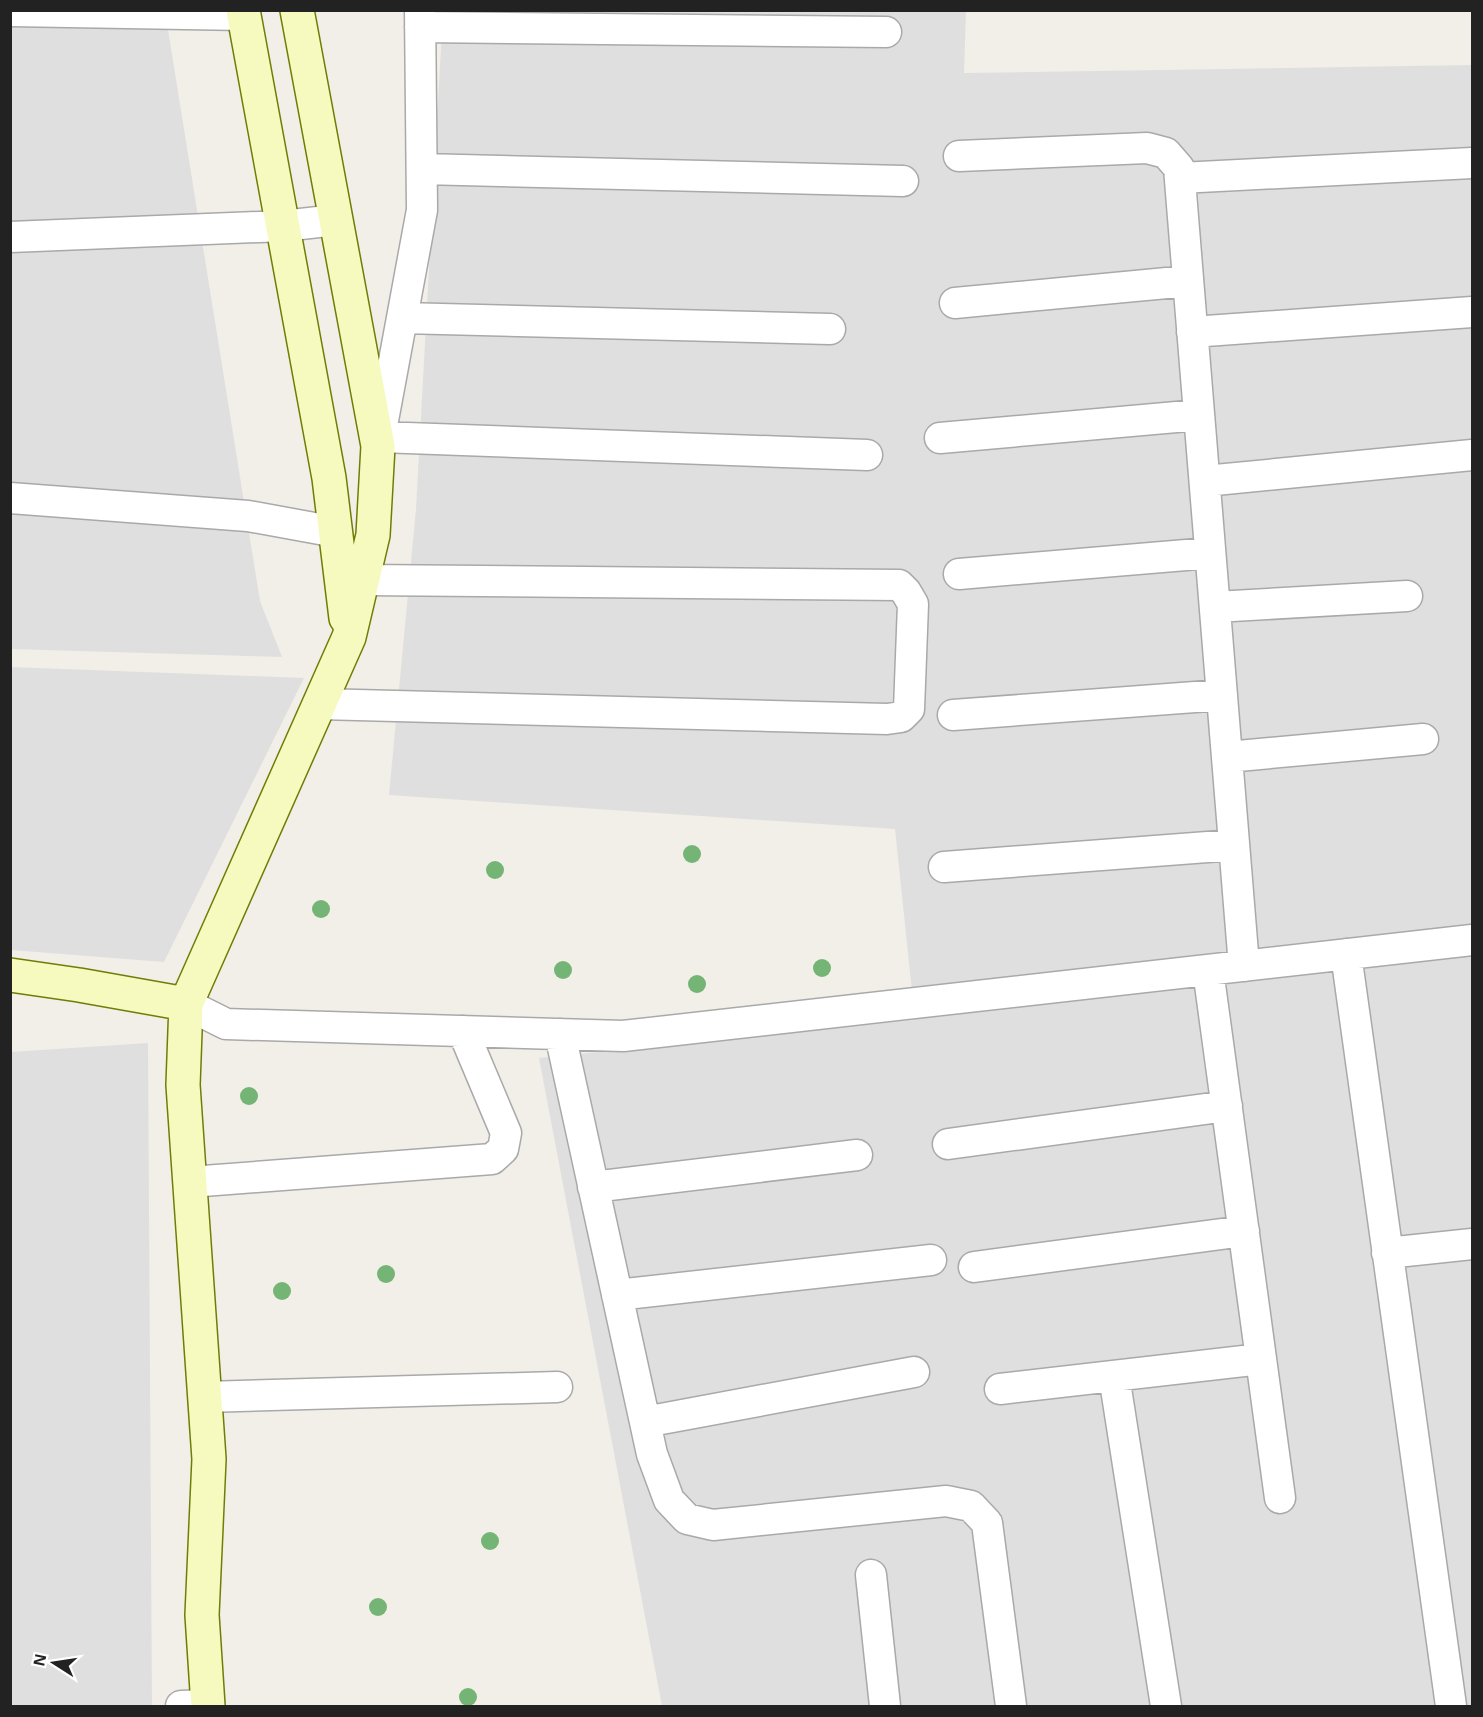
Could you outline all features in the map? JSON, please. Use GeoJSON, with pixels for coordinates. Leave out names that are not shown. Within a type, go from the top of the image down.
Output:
{"type":"FeatureCollection","features":[{"type":"Feature","properties":{"kind":"street"},"geometry":{"type":"LineString","coordinates":[[297,10],[379,442]]}},
{"type":"Feature","properties":{"kind":"street"},"geometry":{"type":"LineString","coordinates":[[10,11],[244,13],[329,478],[349,637]]}},
{"type":"Feature","properties":{"kind":"street"},"geometry":{"type":"LineString","coordinates":[[199,1706],[209,1459],[183,1084],[186,1004],[349,637],[363,580],[373,535],[379,442],[422,210],[420,19],[886,32]]}},
{"type":"Feature","properties":{"kind":"street"},"geometry":{"type":"LineString","coordinates":[[959,156],[1147,148],[1166,153],[1179,168],[1244,966]]}},
{"type":"Feature","properties":{"kind":"street"},"geometry":{"type":"LineString","coordinates":[[1180,178],[1473,163]]}},
{"type":"Feature","properties":{"kind":"street"},"geometry":{"type":"LineString","coordinates":[[422,169],[903,181]]}},
{"type":"Feature","properties":{"kind":"street"},"geometry":{"type":"LineString","coordinates":[[10,237],[283,226],[336,220]]}},
{"type":"Feature","properties":{"kind":"street"},"geometry":{"type":"LineString","coordinates":[[955,303],[1188,281]]}},
{"type":"Feature","properties":{"kind":"street"},"geometry":{"type":"LineString","coordinates":[[1192,332],[1473,312]]}},
{"type":"Feature","properties":{"kind":"street"},"geometry":{"type":"LineString","coordinates":[[402,318],[830,329]]}},
{"type":"Feature","properties":{"kind":"street"},"geometry":{"type":"LineString","coordinates":[[940,438],[1199,415]]}},
{"type":"Feature","properties":{"kind":"street"},"geometry":{"type":"LineString","coordinates":[[379,442],[867,454]]}},
{"type":"Feature","properties":{"kind":"street"},"geometry":{"type":"LineString","coordinates":[[1204,481],[1473,455]]}},
{"type":"Feature","properties":{"kind":"street"},"geometry":{"type":"LineString","coordinates":[[10,498],[248,516],[336,532]]}},
{"type":"Feature","properties":{"kind":"street"},"geometry":{"type":"LineString","coordinates":[[959,574],[1210,553]]}},
{"type":"Feature","properties":{"kind":"street"},"geometry":{"type":"LineString","coordinates":[[319,704],[887,719],[901,717],[909,709],[913,604],[899,585],[363,580]]}},
{"type":"Feature","properties":{"kind":"street"},"geometry":{"type":"LineString","coordinates":[[1215,607],[1407,596]]}},
{"type":"Feature","properties":{"kind":"street"},"geometry":{"type":"LineString","coordinates":[[953,715],[1222,695]]}},
{"type":"Feature","properties":{"kind":"street"},"geometry":{"type":"LineString","coordinates":[[1227,757],[1423,739]]}},
{"type":"Feature","properties":{"kind":"street"},"geometry":{"type":"LineString","coordinates":[[944,867],[1234,845]]}},
{"type":"Feature","properties":{"kind":"street"},"geometry":{"type":"LineString","coordinates":[[10,975],[186,1004],[226,1024],[622,1036],[1473,940]]}},
{"type":"Feature","properties":{"kind":"street"},"geometry":{"type":"LineString","coordinates":[[1346,954],[1450,1707]]}},
{"type":"Feature","properties":{"kind":"street"},"geometry":{"type":"LineString","coordinates":[[1208,970],[1280,1498]]}},
{"type":"Feature","properties":{"kind":"street"},"geometry":{"type":"LineString","coordinates":[[190,1182],[492,1159],[503,1149],[507,1133],[463,1031]]}},
{"type":"Feature","properties":{"kind":"street"},"geometry":{"type":"LineString","coordinates":[[560,1034],[652,1454],[669,1500],[687,1519],[714,1525],[946,1501],[971,1506],[987,1523],[1011,1707]]}},
{"type":"Feature","properties":{"kind":"street"},"geometry":{"type":"LineString","coordinates":[[948,1144],[1227,1106]]}},
{"type":"Feature","properties":{"kind":"street"},"geometry":{"type":"LineString","coordinates":[[593,1187],[857,1155]]}},
{"type":"Feature","properties":{"kind":"street"},"geometry":{"type":"LineString","coordinates":[[974,1267],[1244,1231]]}},
{"type":"Feature","properties":{"kind":"street"},"geometry":{"type":"LineString","coordinates":[[1387,1253],[1473,1244]]}},
{"type":"Feature","properties":{"kind":"street"},"geometry":{"type":"LineString","coordinates":[[617,1295],[931,1260]]}},
{"type":"Feature","properties":{"kind":"street"},"geometry":{"type":"LineString","coordinates":[[1000,1389],[1261,1359]]}},
{"type":"Feature","properties":{"kind":"street"},"geometry":{"type":"LineString","coordinates":[[645,1422],[914,1372]]}},
{"type":"Feature","properties":{"kind":"street"},"geometry":{"type":"LineString","coordinates":[[1114,1376],[1166,1707]]}},
{"type":"Feature","properties":{"kind":"street"},"geometry":{"type":"LineString","coordinates":[[205,1397],[558,1387]]}},
{"type":"Feature","properties":{"kind":"street"},"geometry":{"type":"LineString","coordinates":[[871,1575],[885,1707]]}},
{"type":"Feature","properties":{"kind":"shaded area"},"geometry":{"type":"Polygon","coordinates":[[[11,11],[165,11],[260,601],[282,657],[11,649],[11,11]]]}},
{"type":"Feature","properties":{"kind":"shaded area"},"geometry":{"type":"Polygon","coordinates":[[[443,11],[966,11],[964,73],[1472,65],[1472,1706],[662,1706],[539,1058],[915,1020],[895,829],[389,795],[416,509],[443,11]]]}},
{"type":"Feature","properties":{"kind":"shaded area"},"geometry":{"type":"Polygon","coordinates":[[[11,667],[304,678],[164,962],[11,950],[11,667]]]}},
{"type":"Feature","properties":{"kind":"shaded area"},"geometry":{"type":"Polygon","coordinates":[[[148,1043],[152,1706],[11,1706],[11,1052],[148,1043]]]}}]}
